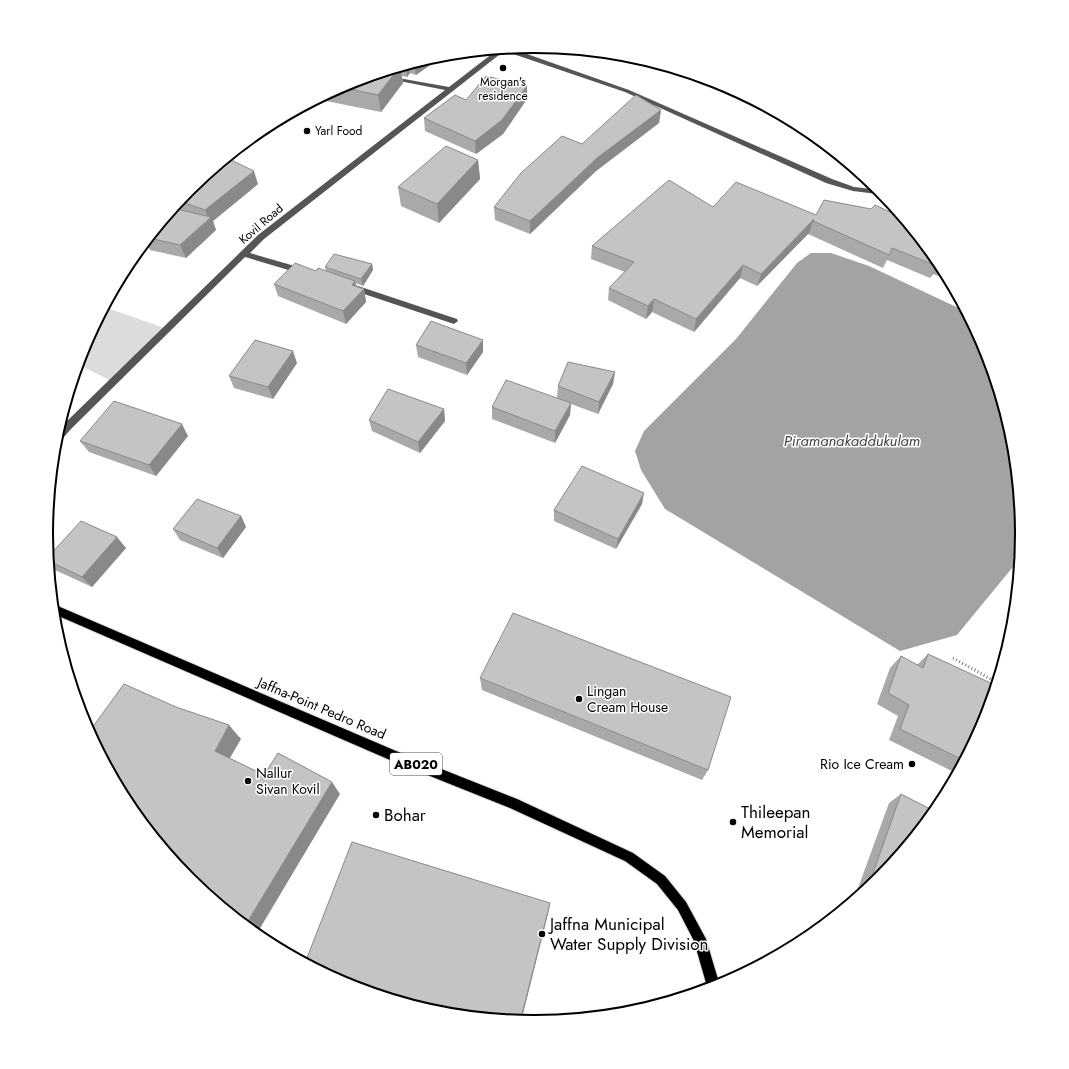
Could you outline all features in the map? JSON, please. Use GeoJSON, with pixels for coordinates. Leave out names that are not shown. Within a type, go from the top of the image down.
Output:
{"type":"FeatureCollection","features":[{"type":"Feature","properties":{"kind":"main road","name":"Jaffna-Point Pedro Road"},"geometry":{"type":"LineString","coordinates":[[59,612],[394,756],[513,803],[629,857],[661,880],[682,906],[700,939],[712,982]]}},
{"type":"Feature","properties":{"kind":"street"},"geometry":{"type":"LineString","coordinates":[[519,53],[627,91],[829,181],[853,189],[873,192]]}},
{"type":"Feature","properties":{"kind":"street","name":"Kovil Road"},"geometry":{"type":"LineString","coordinates":[[64,430],[261,238],[495,55]]}},
{"type":"Feature","properties":{"kind":"street"},"geometry":{"type":"LineString","coordinates":[[387,77],[451,89]]}},
{"type":"Feature","properties":{"kind":"street"},"geometry":{"type":"LineString","coordinates":[[245,254],[309,273]]}},
{"type":"Feature","properties":{"kind":"street"},"geometry":{"type":"LineString","coordinates":[[345,285],[454,321]]}},
{"type":"Feature","properties":{"kind":"path"},"geometry":{"type":"LineString","coordinates":[[953,658],[993,680]]}},
{"type":"Feature","properties":{"kind":"shaded area"},"geometry":{"type":"Polygon","coordinates":[[[110,309],[167,329],[113,382],[84,367],[90,350],[110,309]]]}},
{"type":"Feature","properties":{"kind":"water","name":"Piramanakaddukulam"},"geometry":{"type":"Polygon","coordinates":[[[811,253],[831,253],[869,266],[959,308],[979,350],[1000,410],[1007,441],[1015,503],[1015,564],[957,635],[900,651],[665,509],[641,470],[635,451],[644,431],[736,339],[797,263],[811,253]]]}},
{"type":"Feature","properties":{"kind":"building"},"geometry":{"type":"Polygon","coordinates":[[[394,74],[378,95],[352,89],[394,74]]]}},
{"type":"Feature","properties":{"kind":"building"},"geometry":{"type":"Polygon","coordinates":[[[486,76],[527,86],[502,120],[475,141],[424,118],[455,95],[466,100],[486,76]]]}},
{"type":"Feature","properties":{"kind":"building"},"geometry":{"type":"Polygon","coordinates":[[[636,95],[661,110],[597,158],[530,221],[494,207],[521,173],[562,136],[582,144],[636,95]]]}},
{"type":"Feature","properties":{"kind":"building"},"geometry":{"type":"Polygon","coordinates":[[[446,146],[478,160],[437,204],[398,187],[446,146]]]}},
{"type":"Feature","properties":{"kind":"building"},"geometry":{"type":"Polygon","coordinates":[[[232,160],[254,171],[205,210],[185,203],[217,172],[232,160]]]}},
{"type":"Feature","properties":{"kind":"building"},"geometry":{"type":"Polygon","coordinates":[[[669,180],[713,207],[736,182],[816,215],[824,200],[871,209],[875,205],[894,214],[933,264],[892,248],[889,255],[813,221],[814,219],[761,274],[743,265],[696,319],[654,299],[648,306],[609,288],[634,262],[592,246],[669,180]]]}},
{"type":"Feature","properties":{"kind":"building"},"geometry":{"type":"Polygon","coordinates":[[[179,210],[211,217],[180,245],[154,239],[179,210]]]}},
{"type":"Feature","properties":{"kind":"building"},"geometry":{"type":"Polygon","coordinates":[[[334,254],[372,264],[361,279],[325,267],[334,254]]]}},
{"type":"Feature","properties":{"kind":"building"},"geometry":{"type":"Polygon","coordinates":[[[295,263],[316,271],[318,268],[355,281],[352,285],[364,289],[343,311],[274,284],[295,263]]]}},
{"type":"Feature","properties":{"kind":"building"},"geometry":{"type":"Polygon","coordinates":[[[431,321],[483,340],[466,363],[416,345],[431,321]]]}},
{"type":"Feature","properties":{"kind":"building"},"geometry":{"type":"Polygon","coordinates":[[[255,340],[293,351],[268,387],[229,376],[255,340]]]}},
{"type":"Feature","properties":{"kind":"building"},"geometry":{"type":"Polygon","coordinates":[[[568,362],[615,372],[599,402],[558,386],[568,362]]]}},
{"type":"Feature","properties":{"kind":"building"},"geometry":{"type":"Polygon","coordinates":[[[506,380],[571,403],[555,431],[492,407],[506,380]]]}},
{"type":"Feature","properties":{"kind":"building"},"geometry":{"type":"Polygon","coordinates":[[[388,389],[444,409],[418,442],[369,420],[388,389]]]}},
{"type":"Feature","properties":{"kind":"building"},"geometry":{"type":"Polygon","coordinates":[[[114,401],[182,424],[149,465],[80,441],[114,401]]]}},
{"type":"Feature","properties":{"kind":"building"},"geometry":{"type":"Polygon","coordinates":[[[582,466],[644,493],[618,539],[554,510],[582,466]]]}},
{"type":"Feature","properties":{"kind":"building"},"geometry":{"type":"Polygon","coordinates":[[[197,499],[241,516],[217,548],[173,529],[197,499]]]}},
{"type":"Feature","properties":{"kind":"building"},"geometry":{"type":"Polygon","coordinates":[[[81,521],[117,537],[82,577],[54,563],[54,551],[81,521]]]}},
{"type":"Feature","properties":{"kind":"building"},"geometry":{"type":"Polygon","coordinates":[[[513,613],[731,697],[708,770],[480,678],[513,613]]]}},
{"type":"Feature","properties":{"kind":"building","name":"Rio Ice Cream"},"geometry":{"type":"Polygon","coordinates":[[[928,654],[992,684],[979,719],[960,758],[900,729],[909,705],[888,693],[901,656],[923,668],[928,654]]]}},
{"type":"Feature","properties":{"kind":"building"},"geometry":{"type":"Polygon","coordinates":[[[124,684],[176,707],[229,725],[215,751],[264,775],[278,753],[332,782],[248,921],[217,897],[172,852],[134,802],[118,775],[93,726],[124,684]]]}},
{"type":"Feature","properties":{"kind":"building"},"geometry":{"type":"Polygon","coordinates":[[[901,794],[930,809],[897,852],[871,879],[901,794]]]}},
{"type":"Feature","properties":{"kind":"building"},"geometry":{"type":"Polygon","coordinates":[[[352,842],[550,903],[522,1016],[472,1012],[410,1000],[350,979],[307,958],[352,842]]]}},
{"type":"Feature","properties":{"kind":"place","name":"Morgan's residence"},"geometry":{"type":"Point","coordinates":[503,68]}},
{"type":"Feature","properties":{"kind":"place","name":"Yarl Food"},"geometry":{"type":"Point","coordinates":[307,131]}},
{"type":"Feature","properties":{"kind":"place","name":"Lingan Cream House"},"geometry":{"type":"Point","coordinates":[579,699]}},
{"type":"Feature","properties":{"kind":"place","name":"Rio Ice Cream"},"geometry":{"type":"Point","coordinates":[912,764]}},
{"type":"Feature","properties":{"kind":"place","name":"Nallur Sivan Kovil"},"geometry":{"type":"Point","coordinates":[248,781]}},
{"type":"Feature","properties":{"kind":"place","name":"Bohar"},"geometry":{"type":"Point","coordinates":[376,815]}},
{"type":"Feature","properties":{"kind":"place","name":"Thileepan Memorial"},"geometry":{"type":"Point","coordinates":[733,822]}},
{"type":"Feature","properties":{"kind":"place","name":"Jaffna Municipal Water Supply Division"},"geometry":{"type":"Point","coordinates":[542,934]}}]}
